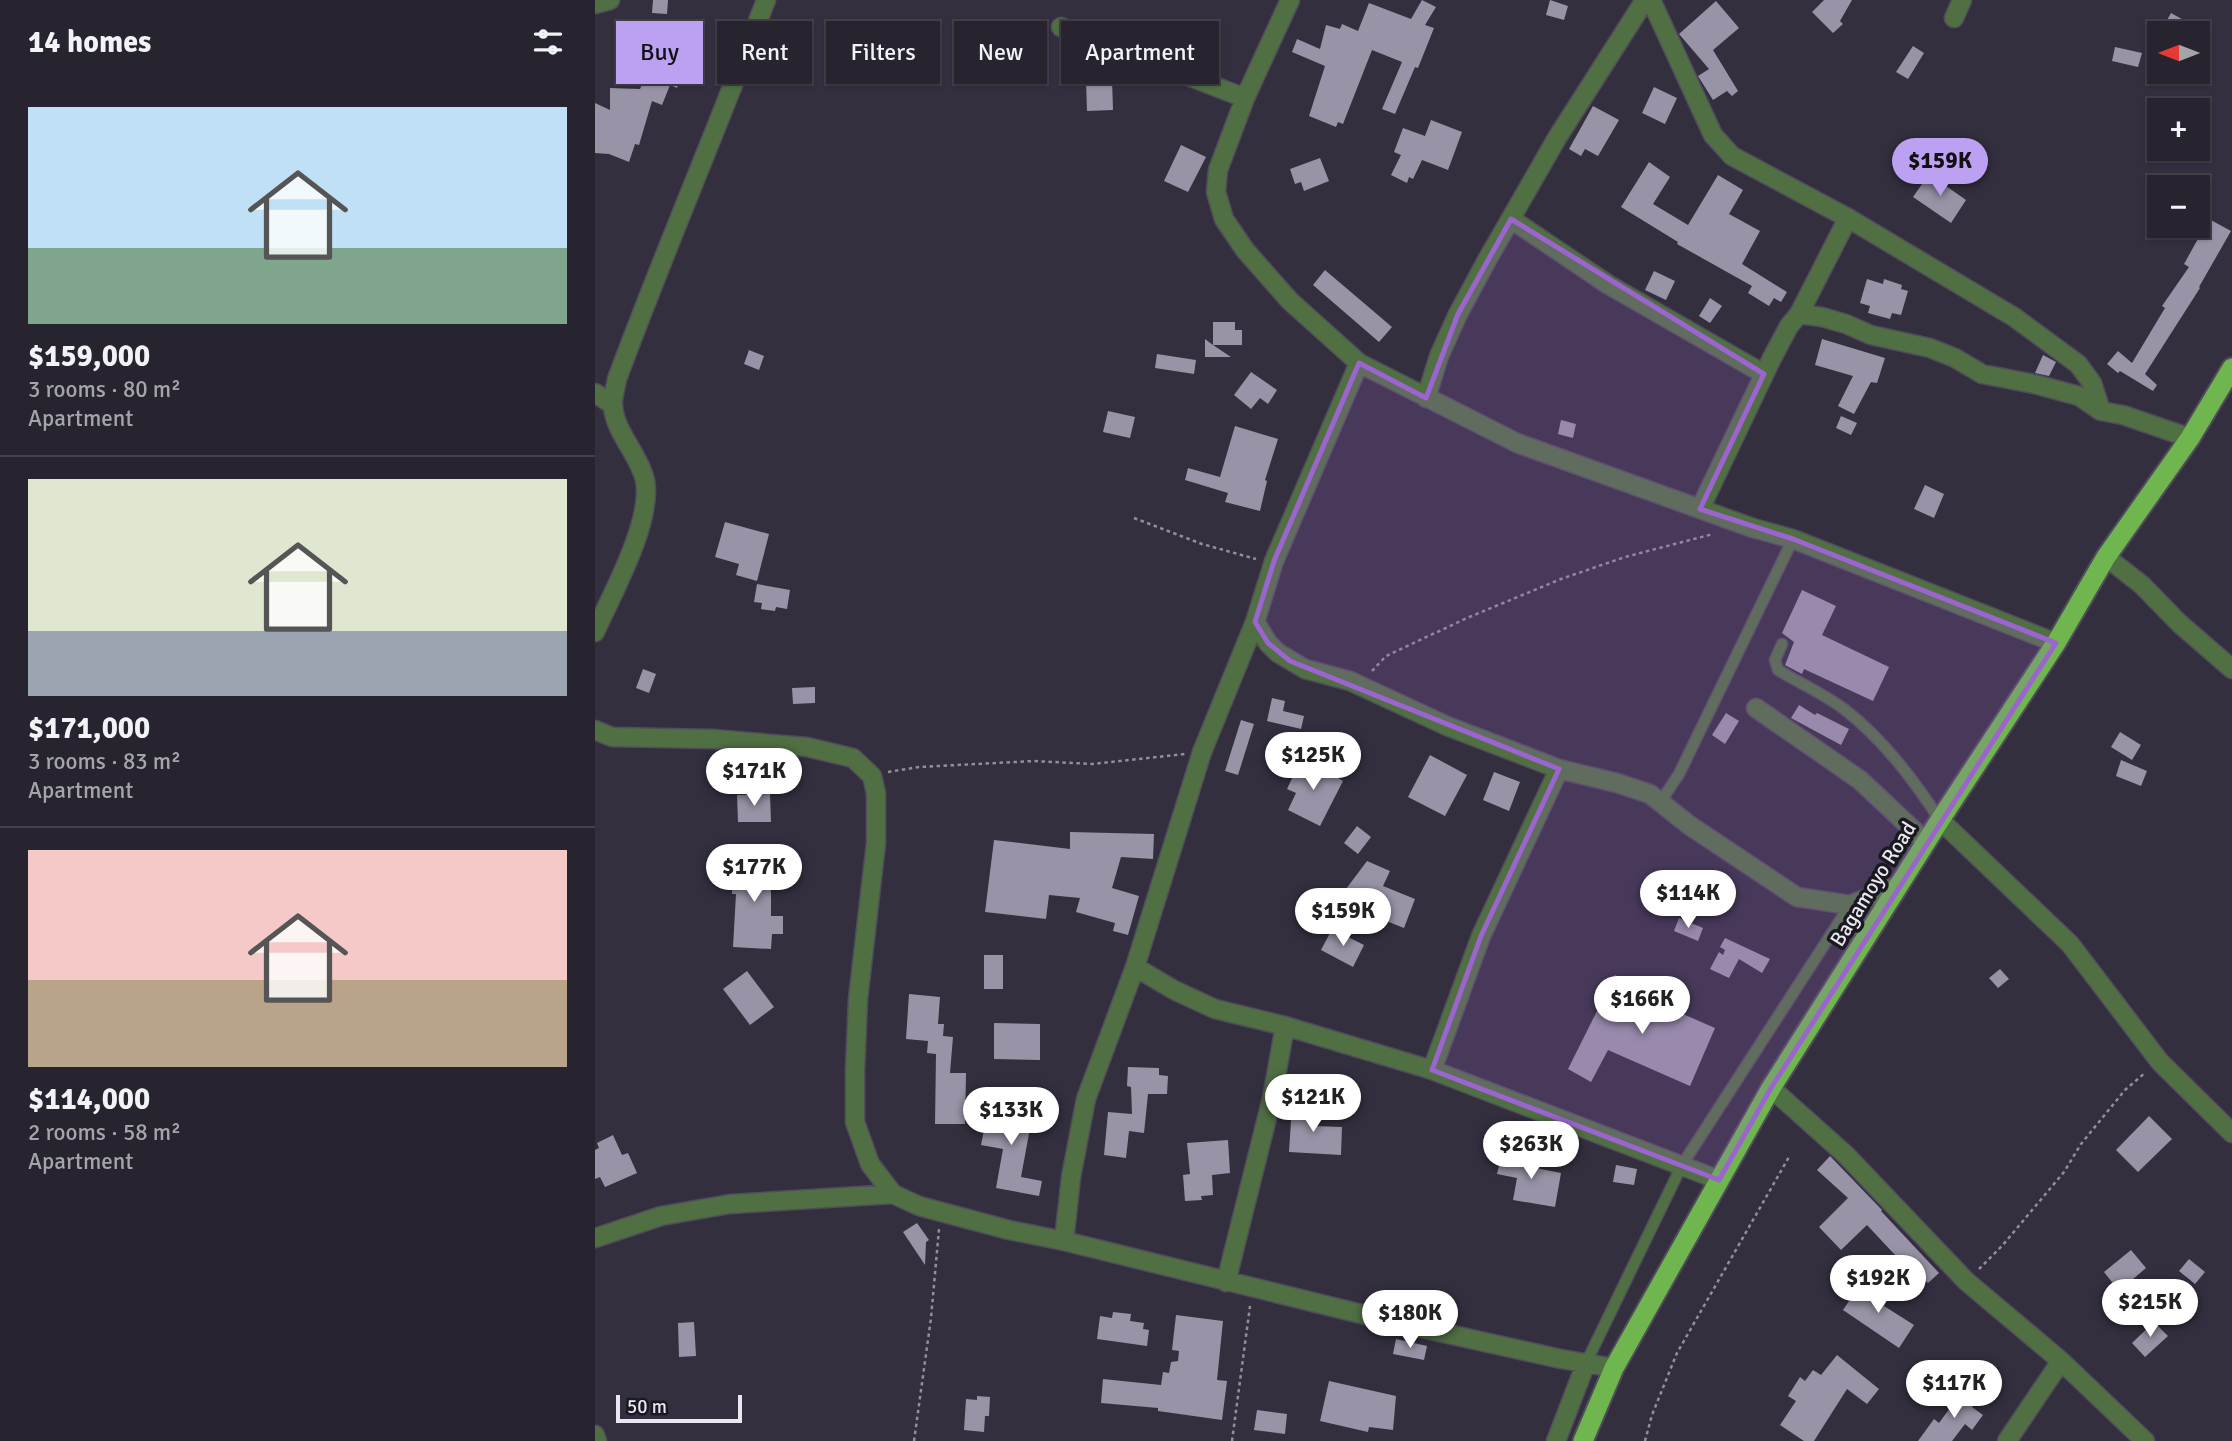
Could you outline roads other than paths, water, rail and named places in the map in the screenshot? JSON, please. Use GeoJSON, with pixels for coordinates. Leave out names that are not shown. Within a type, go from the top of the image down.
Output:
{"type":"FeatureCollection","features":[{"type":"Feature","properties":{"kind":"highway","name":"Bagamoyo Road"},"geometry":{"type":"LineString","coordinates":[[1583,1441],[1614,1368],[1771,1088],[1940,820],[2056,643],[2106,557],[2190,438],[2232,368]]}},
{"type":"Feature","properties":{"kind":"street"},"geometry":{"type":"LineString","coordinates":[[595,4],[610,0]]}},
{"type":"Feature","properties":{"kind":"street"},"geometry":{"type":"LineString","coordinates":[[595,632],[626,565],[647,500],[645,478],[621,431],[613,405],[617,379],[767,0]]}},
{"type":"Feature","properties":{"kind":"street"},"geometry":{"type":"LineString","coordinates":[[1290,0],[1245,98],[1218,170],[1216,192],[1224,219],[1245,250],[1290,301],[1359,363],[1517,443],[1739,523],[1793,539],[2056,643]]}},
{"type":"Feature","properties":{"kind":"street"},"geometry":{"type":"LineString","coordinates":[[1426,398],[1439,356],[1458,314],[1557,138],[1645,0]]}},
{"type":"Feature","properties":{"kind":"street"},"geometry":{"type":"LineString","coordinates":[[1651,0],[1713,135],[1723,148],[1732,156],[1848,218],[2014,317],[2078,364],[2092,383],[2101,411]]}},
{"type":"Feature","properties":{"kind":"street"},"geometry":{"type":"LineString","coordinates":[[1954,18],[1962,0]]}},
{"type":"Feature","properties":{"kind":"street"},"geometry":{"type":"LineString","coordinates":[[1209,84],[1245,98]]}},
{"type":"Feature","properties":{"kind":"street"},"geometry":{"type":"LineString","coordinates":[[1700,509],[1764,374],[1789,326],[1799,314],[1848,218]]}},
{"type":"Feature","properties":{"kind":"street"},"geometry":{"type":"LineString","coordinates":[[1511,219],[1609,285],[1764,374]]}},
{"type":"Feature","properties":{"kind":"street"},"geometry":{"type":"LineString","coordinates":[[1799,314],[1822,317],[1871,335],[1930,348],[1982,374],[2079,396],[2101,411],[2123,415],[2190,438]]}},
{"type":"Feature","properties":{"kind":"street"},"geometry":{"type":"LineString","coordinates":[[1064,1241],[1071,1177],[1086,1098],[1135,967],[1202,752],[1255,622],[1274,561],[1359,363]]}},
{"type":"Feature","properties":{"kind":"street"},"geometry":{"type":"LineString","coordinates":[[595,393],[613,405]]}},
{"type":"Feature","properties":{"kind":"street"},"geometry":{"type":"LineString","coordinates":[[2106,557],[2142,584],[2179,623],[2232,669]]}},
{"type":"Feature","properties":{"kind":"street"},"geometry":{"type":"LineString","coordinates":[[1255,622],[1268,643],[1290,661],[1305,668],[1350,681],[1447,726],[1559,769],[1636,788],[1661,801],[1689,825],[1797,897],[1850,905],[1899,885]]}},
{"type":"Feature","properties":{"kind":"street"},"geometry":{"type":"LineString","coordinates":[[1756,708],[1860,780],[1926,842]]}},
{"type":"Feature","properties":{"kind":"street"},"geometry":{"type":"LineString","coordinates":[[595,730],[612,737],[713,739],[807,747],[853,758],[872,776],[876,793],[876,842],[858,999],[855,1122],[870,1164],[893,1194],[919,1206],[1009,1230],[1394,1322],[1614,1368]]}},
{"type":"Feature","properties":{"kind":"street"},"geometry":{"type":"LineString","coordinates":[[1431,1070],[1481,936],[1559,769]]}},
{"type":"Feature","properties":{"kind":"street"},"geometry":{"type":"LineString","coordinates":[[1940,820],[2070,944],[2160,1062],[2232,1133]]}},
{"type":"Feature","properties":{"kind":"street"},"geometry":{"type":"LineString","coordinates":[[1135,967],[1174,990],[1215,1009],[1285,1026],[1431,1070],[1719,1180]]}},
{"type":"Feature","properties":{"kind":"street"},"geometry":{"type":"LineString","coordinates":[[1226,1282],[1272,1098],[1285,1026]]}},
{"type":"Feature","properties":{"kind":"street"},"geometry":{"type":"LineString","coordinates":[[1771,1088],[1846,1155],[1966,1281],[2061,1361],[2145,1441]]}},
{"type":"Feature","properties":{"kind":"street"},"geometry":{"type":"LineString","coordinates":[[595,1238],[661,1216],[730,1204],[893,1194]]}},
{"type":"Feature","properties":{"kind":"street"},"geometry":{"type":"LineString","coordinates":[[2007,1441],[2061,1361]]}},
{"type":"Feature","properties":{"kind":"street"},"geometry":{"type":"LineString","coordinates":[[1556,1441],[1586,1363]]}},
{"type":"Feature","properties":{"kind":"street"},"geometry":{"type":"LineString","coordinates":[[595,1435],[597,1441]]}},
{"type":"Feature","properties":{"kind":"lane"},"geometry":{"type":"LineString","coordinates":[[1661,801],[1679,774],[1793,539]]}},
{"type":"Feature","properties":{"kind":"lane"},"geometry":{"type":"LineString","coordinates":[[1782,644],[1775,660],[1777,670],[1843,708],[1884,745],[1916,784],[1940,820]]}},
{"type":"Feature","properties":{"kind":"lane"},"geometry":{"type":"LineString","coordinates":[[1586,1363],[1682,1166],[1850,905]]}}]}
